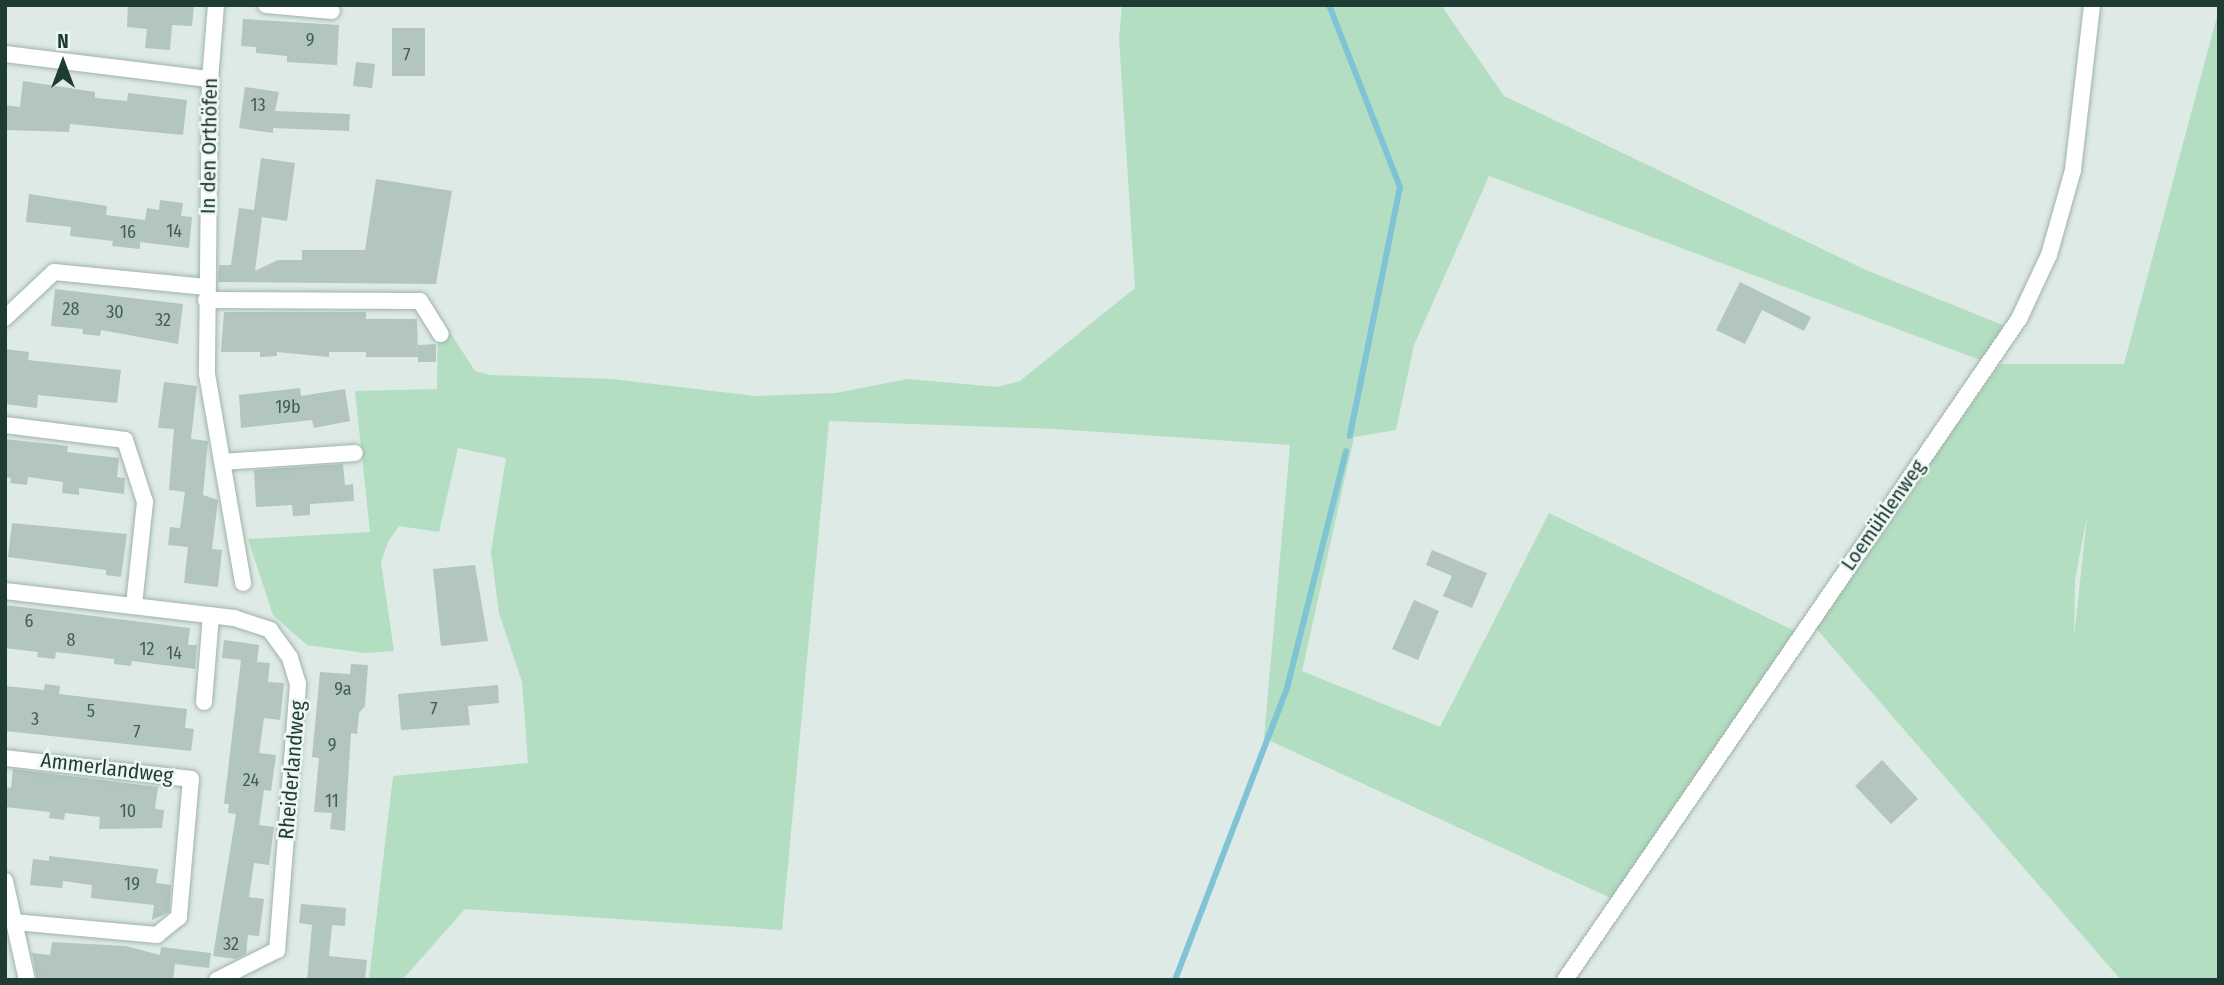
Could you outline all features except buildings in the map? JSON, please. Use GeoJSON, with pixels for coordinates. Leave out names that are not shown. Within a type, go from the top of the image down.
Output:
{"type":"FeatureCollection","features":[{"type":"Feature","properties":{"kind":"street","name":"In den Orthöfen"},"geometry":{"type":"LineString","coordinates":[[216,5],[210,79],[207,374],[243,583]]}},
{"type":"Feature","properties":{"kind":"street"},"geometry":{"type":"LineString","coordinates":[[266,5],[332,11]]}},
{"type":"Feature","properties":{"kind":"street","name":"Loemühlenweg"},"geometry":{"type":"LineString","coordinates":[[1565,980],[2019,319],[2049,255],[2073,170],[2092,5]]}},
{"type":"Feature","properties":{"kind":"street"},"geometry":{"type":"LineString","coordinates":[[5,54],[210,79]]}},
{"type":"Feature","properties":{"kind":"street"},"geometry":{"type":"LineString","coordinates":[[5,318],[54,272],[206,293],[419,301],[441,334]]}},
{"type":"Feature","properties":{"kind":"street"},"geometry":{"type":"LineString","coordinates":[[5,425],[125,440],[145,502],[134,605]]}},
{"type":"Feature","properties":{"kind":"street"},"geometry":{"type":"LineString","coordinates":[[222,462],[355,453]]}},
{"type":"Feature","properties":{"kind":"street","name":"Rheiderlandweg"},"geometry":{"type":"LineString","coordinates":[[5,591],[211,615],[270,630],[290,658],[299,684],[277,950],[217,980]]}},
{"type":"Feature","properties":{"kind":"street"},"geometry":{"type":"LineString","coordinates":[[204,702],[211,615]]}},
{"type":"Feature","properties":{"kind":"street","name":"Ammerlandweg"},"geometry":{"type":"LineString","coordinates":[[5,758],[191,779],[179,917],[157,935],[12,930]]}},
{"type":"Feature","properties":{"kind":"street"},"geometry":{"type":"LineString","coordinates":[[5,881],[12,930],[27,980]]}},
{"type":"Feature","properties":{"kind":"green space"},"geometry":{"type":"Polygon","coordinates":[[[1122,5],[1441,5],[1504,96],[1866,270],[2005,326],[1983,361],[1489,176],[1414,345],[1396,430],[1354,437],[1302,671],[1440,727],[1549,513],[1795,631],[1613,899],[1264,738],[1290,445],[1055,429],[829,421],[782,930],[465,909],[402,980],[369,980],[393,776],[528,763],[522,682],[499,613],[491,552],[506,458],[458,448],[439,532],[399,526],[388,542],[381,562],[394,651],[365,653],[307,645],[273,615],[248,539],[370,532],[355,391],[437,389],[438,314],[475,371],[489,375],[612,379],[755,396],[836,393],[908,379],[998,387],[1020,381],[1135,288],[1119,38],[1122,5]]]}},
{"type":"Feature","properties":{"kind":"green space"},"geometry":{"type":"Polygon","coordinates":[[[2219,9],[2219,980],[2121,980],[1815,627],[2000,364],[2124,364],[2219,9]],[[2087,516],[2075,580],[2074,638],[2087,516]]]}},
{"type":"Feature","properties":{"kind":"waterway"},"geometry":{"type":"LineString","coordinates":[[1329,5],[1400,187],[1350,436]]}},
{"type":"Feature","properties":{"kind":"waterway"},"geometry":{"type":"LineString","coordinates":[[1175,980],[1287,688],[1346,451]]}}]}
